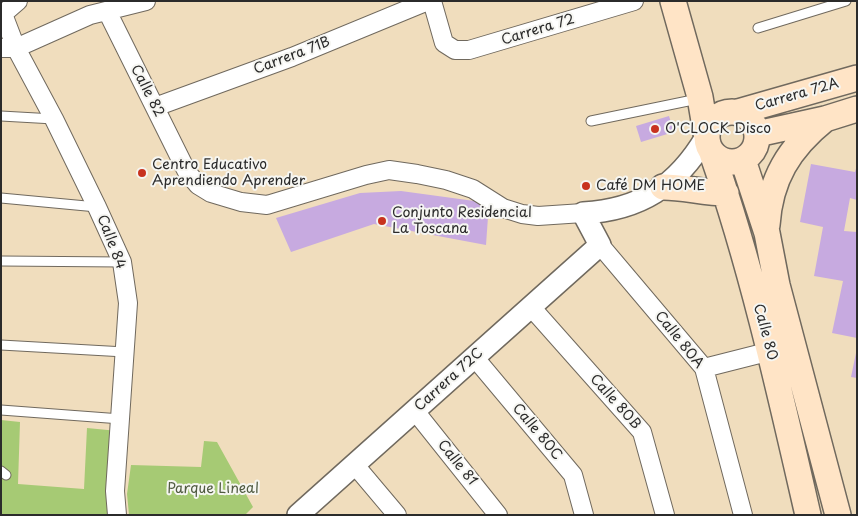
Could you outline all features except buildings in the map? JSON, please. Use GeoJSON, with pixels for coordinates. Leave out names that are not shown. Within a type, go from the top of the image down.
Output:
{"type":"FeatureCollection","features":[{"type":"Feature","properties":{"kind":"main road","name":"Calle 80"},"geometry":{"type":"LineString","coordinates":[[673,1],[698,88],[709,144],[781,346],[838,515]]}},
{"type":"Feature","properties":{"kind":"main road","name":"Carrera 72A"},"geometry":{"type":"LineString","coordinates":[[735,112],[857,78]]}},
{"type":"Feature","properties":{"kind":"main road","name":"Calle 80"},"geometry":{"type":"LineString","coordinates":[[698,88],[735,112]]}},
{"type":"Feature","properties":{"kind":"main road","name":"Carrera 72A"},"geometry":{"type":"LineString","coordinates":[[757,134],[825,119],[857,109]]}},
{"type":"Feature","properties":{"kind":"main road"},"geometry":{"type":"LineString","coordinates":[[724,112],[735,112],[751,120],[757,134],[757,142],[754,149],[743,160],[735,162],[726,162],[718,158],[709,144],[712,120],[724,112]]}},
{"type":"Feature","properties":{"kind":"main road"},"geometry":{"type":"LineString","coordinates":[[766,233],[773,189],[781,168],[808,133],[825,119]]}},
{"type":"Feature","properties":{"kind":"main road","name":"Calle 80"},"geometry":{"type":"LineString","coordinates":[[743,160],[766,233],[777,285],[781,346],[808,515]]}},
{"type":"Feature","properties":{"kind":"main road"},"geometry":{"type":"LineString","coordinates":[[663,187],[680,187],[712,193],[726,193]]}},
{"type":"Feature","properties":{"kind":"street","name":"Calle 84"},"geometry":{"type":"LineString","coordinates":[[18,1],[3,14],[9,48],[54,119],[122,262],[128,303],[115,491],[117,515]]}},
{"type":"Feature","properties":{"kind":"street"},"geometry":{"type":"LineString","coordinates":[[9,48],[90,15],[146,1]]}},
{"type":"Feature","properties":{"kind":"street","name":"Carrera 71B"},"geometry":{"type":"LineString","coordinates":[[156,107],[292,57],[428,1]]}},
{"type":"Feature","properties":{"kind":"street","name":"Carrera 72"},"geometry":{"type":"LineString","coordinates":[[432,1],[444,42],[455,50],[469,50],[634,1]]}},
{"type":"Feature","properties":{"kind":"street","name":"Calle 82"},"geometry":{"type":"LineString","coordinates":[[107,11],[187,172],[198,185],[211,194],[241,202],[267,205],[366,175],[389,170],[446,180],[473,189],[503,208],[522,214],[538,216],[583,213]]}},
{"type":"Feature","properties":{"kind":"street"},"geometry":{"type":"LineString","coordinates":[[583,213],[604,212],[626,207],[645,199],[663,187],[697,152],[709,144]]}},
{"type":"Feature","properties":{"kind":"street","name":"Calle 80A"},"geometry":{"type":"LineString","coordinates":[[583,213],[600,245],[704,368],[743,515]]}},
{"type":"Feature","properties":{"kind":"street","name":"Carrera 72C"},"geometry":{"type":"LineString","coordinates":[[298,515],[600,245]]}},
{"type":"Feature","properties":{"kind":"street","name":"Calle 80B"},"geometry":{"type":"LineString","coordinates":[[532,307],[642,432],[664,515]]}},
{"type":"Feature","properties":{"kind":"street"},"geometry":{"type":"LineString","coordinates":[[704,368],[781,346]]}},
{"type":"Feature","properties":{"kind":"street","name":"Calle 80C"},"geometry":{"type":"LineString","coordinates":[[475,358],[573,475],[584,515]]}},
{"type":"Feature","properties":{"kind":"street","name":"Calle 81"},"geometry":{"type":"LineString","coordinates":[[416,411],[498,515]]}},
{"type":"Feature","properties":{"kind":"street"},"geometry":{"type":"LineString","coordinates":[[354,464],[396,515]]}},
{"type":"Feature","properties":{"kind":"lane"},"geometry":{"type":"LineString","coordinates":[[758,28],[846,1]]}},
{"type":"Feature","properties":{"kind":"lane"},"geometry":{"type":"LineString","coordinates":[[590,121],[688,101],[698,88]]}},
{"type":"Feature","properties":{"kind":"lane"},"geometry":{"type":"LineString","coordinates":[[1,116],[54,119]]}},
{"type":"Feature","properties":{"kind":"lane"},"geometry":{"type":"LineString","coordinates":[[1,198],[97,207]]}},
{"type":"Feature","properties":{"kind":"lane"},"geometry":{"type":"LineString","coordinates":[[1,261],[122,262]]}},
{"type":"Feature","properties":{"kind":"lane"},"geometry":{"type":"LineString","coordinates":[[1,345],[125,352]]}},
{"type":"Feature","properties":{"kind":"lane"},"geometry":{"type":"LineString","coordinates":[[1,410],[121,420]]}},
{"type":"Feature","properties":{"kind":"green space"},"geometry":{"type":"Polygon","coordinates":[[[1,420],[20,422],[18,484],[84,489],[87,428],[118,431],[107,515],[1,515],[1,420]]]}},
{"type":"Feature","properties":{"kind":"green space","name":"Parque Lineal"},"geometry":{"type":"Polygon","coordinates":[[[204,441],[217,442],[253,507],[245,515],[129,515],[127,494],[131,465],[201,467],[204,441]]]}},
{"type":"Feature","properties":{"kind":"place","name":"O'CLOCK Disco"},"geometry":{"type":"Point","coordinates":[655,129]}},
{"type":"Feature","properties":{"kind":"place","name":"Centro Educativo Aprendiendo Aprender"},"geometry":{"type":"Point","coordinates":[142,173]}},
{"type":"Feature","properties":{"kind":"place","name":"Café DM HOME"},"geometry":{"type":"Point","coordinates":[586,186]}},
{"type":"Feature","properties":{"kind":"place","name":"Conjunto Residencial La Toscana"},"geometry":{"type":"Point","coordinates":[382,221]}}]}
